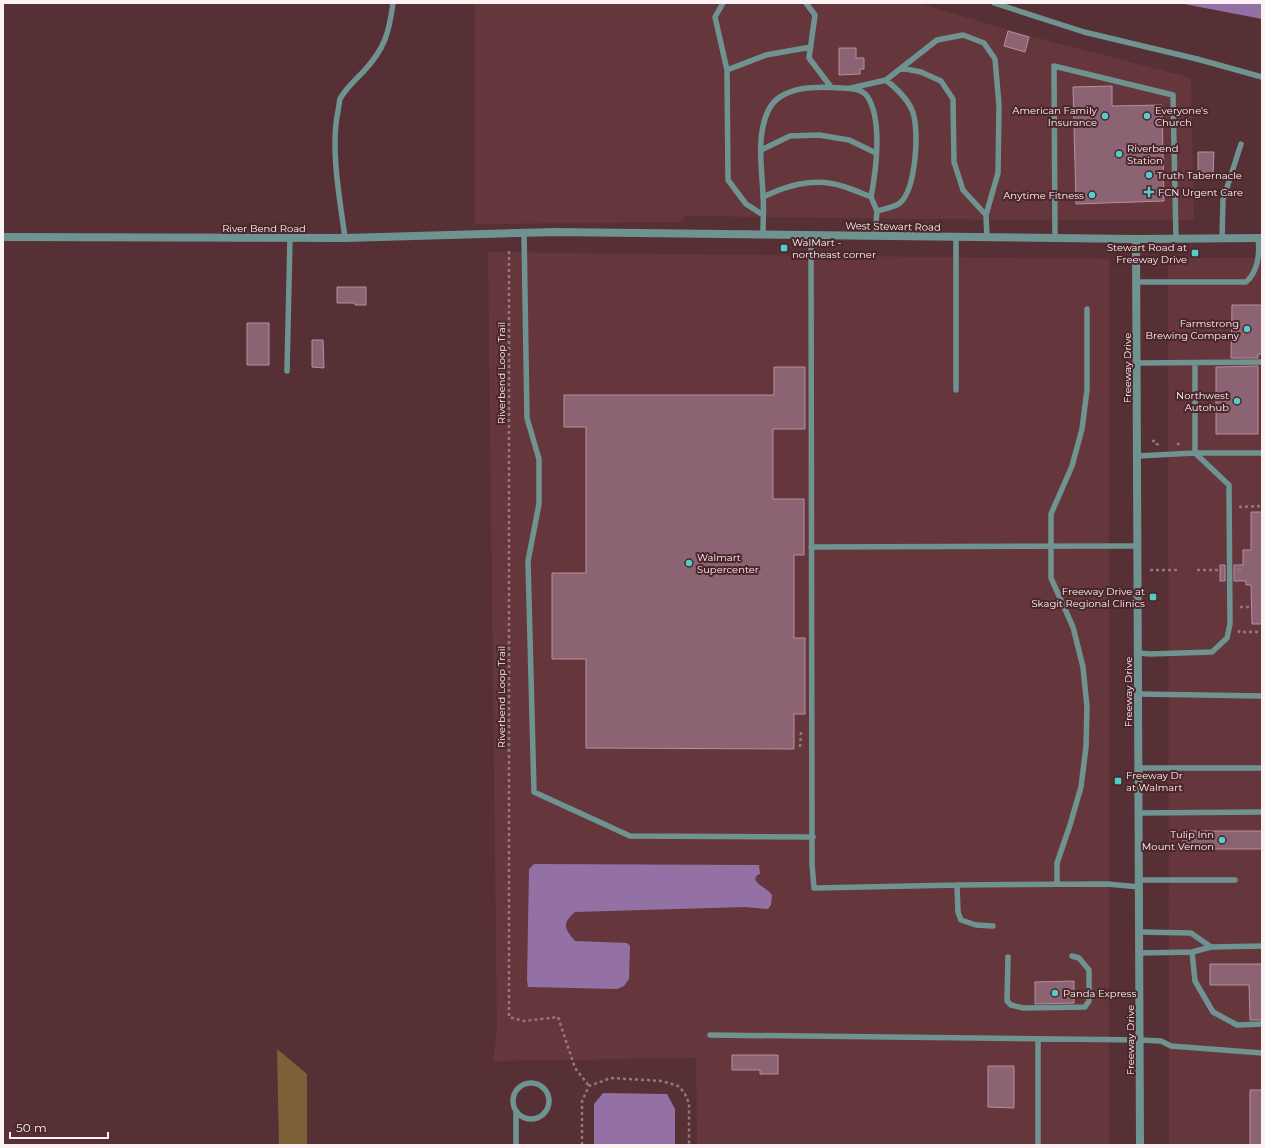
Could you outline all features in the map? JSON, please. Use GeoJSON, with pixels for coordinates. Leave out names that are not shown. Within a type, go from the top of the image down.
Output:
{"type":"FeatureCollection","features":[{"type":"Feature","properties":{"kind":"street","name":"River Bend Road"},"geometry":{"type":"LineString","coordinates":[[3,237],[345,238],[524,232]]}},
{"type":"Feature","properties":{"kind":"street","name":"West Stewart Road"},"geometry":{"type":"LineString","coordinates":[[524,232],[1055,239],[1260,238]]}},
{"type":"Feature","properties":{"kind":"street","name":"Freeway Drive"},"geometry":{"type":"LineString","coordinates":[[1136,239],[1140,1145]]}},
{"type":"Feature","properties":{"kind":"lane"},"geometry":{"type":"LineString","coordinates":[[345,238],[336,160],[335,125],[340,99],[372,62],[385,43],[390,25],[393,3]]}},
{"type":"Feature","properties":{"kind":"lane"},"geometry":{"type":"LineString","coordinates":[[723,3],[715,17],[727,70],[728,180],[746,204],[763,215]]}},
{"type":"Feature","properties":{"kind":"lane"},"geometry":{"type":"LineString","coordinates":[[806,3],[815,15],[809,58],[831,87]]}},
{"type":"Feature","properties":{"kind":"lane"},"geometry":{"type":"LineString","coordinates":[[994,3],[1084,32],[1197,59],[1262,77]]}},
{"type":"Feature","properties":{"kind":"lane"},"geometry":{"type":"LineString","coordinates":[[851,88],[886,80],[937,40],[963,35],[984,43],[995,59],[1000,105],[998,173],[986,215],[987,238]]}},
{"type":"Feature","properties":{"kind":"lane"},"geometry":{"type":"LineString","coordinates":[[727,70],[766,55],[811,47]]}},
{"type":"Feature","properties":{"kind":"lane"},"geometry":{"type":"LineString","coordinates":[[1055,239],[1054,66],[1173,95],[1176,239]]}},
{"type":"Feature","properties":{"kind":"lane"},"geometry":{"type":"LineString","coordinates":[[901,68],[921,72],[941,81],[953,99],[954,162],[963,190],[986,215]]}},
{"type":"Feature","properties":{"kind":"lane"},"geometry":{"type":"LineString","coordinates":[[877,211],[900,203],[909,190],[915,159],[916,141],[912,111],[900,93],[886,80]]}},
{"type":"Feature","properties":{"kind":"lane"},"geometry":{"type":"LineString","coordinates":[[763,235],[761,150],[764,125],[769,110],[777,99],[793,91],[809,87],[831,87],[851,88],[866,94],[873,107],[876,120],[876,153],[875,176],[871,197],[877,211],[875,236]]}},
{"type":"Feature","properties":{"kind":"lane"},"geometry":{"type":"LineString","coordinates":[[761,150],[790,136],[819,135],[849,140],[876,153]]}},
{"type":"Feature","properties":{"kind":"lane"},"geometry":{"type":"LineString","coordinates":[[1222,239],[1223,200],[1241,144]]}},
{"type":"Feature","properties":{"kind":"lane"},"geometry":{"type":"LineString","coordinates":[[763,197],[798,183],[840,185],[871,197]]}},
{"type":"Feature","properties":{"kind":"lane"},"geometry":{"type":"LineString","coordinates":[[524,232],[527,418],[539,459],[539,504],[528,561],[534,792],[630,836],[813,837]]}},
{"type":"Feature","properties":{"kind":"lane"},"geometry":{"type":"LineString","coordinates":[[811,235],[811,547],[814,888],[1107,884],[1235,880]]}},
{"type":"Feature","properties":{"kind":"lane"},"geometry":{"type":"LineString","coordinates":[[287,371],[290,238]]}},
{"type":"Feature","properties":{"kind":"lane"},"geometry":{"type":"LineString","coordinates":[[956,238],[956,390]]}},
{"type":"Feature","properties":{"kind":"lane"},"geometry":{"type":"LineString","coordinates":[[1136,282],[1246,282],[1253,276],[1260,238]]}},
{"type":"Feature","properties":{"kind":"lane"},"geometry":{"type":"LineString","coordinates":[[1057,884],[1057,863],[1081,787],[1086,747],[1087,707],[1084,667],[1073,627],[1051,578],[1051,514],[1072,466],[1082,429],[1087,390],[1087,309]]}},
{"type":"Feature","properties":{"kind":"lane"},"geometry":{"type":"LineString","coordinates":[[1137,363],[1262,362]]}},
{"type":"Feature","properties":{"kind":"lane"},"geometry":{"type":"LineString","coordinates":[[1138,653],[1212,652],[1227,638],[1230,624],[1229,485],[1195,453],[1195,363]]}},
{"type":"Feature","properties":{"kind":"lane"},"geometry":{"type":"LineString","coordinates":[[1137,456],[1195,453],[1262,453]]}},
{"type":"Feature","properties":{"kind":"lane"},"geometry":{"type":"LineString","coordinates":[[811,547],[1138,546]]}},
{"type":"Feature","properties":{"kind":"lane"},"geometry":{"type":"LineString","coordinates":[[1138,694],[1262,696]]}},
{"type":"Feature","properties":{"kind":"lane"},"geometry":{"type":"LineString","coordinates":[[1139,768],[1262,768]]}},
{"type":"Feature","properties":{"kind":"lane"},"geometry":{"type":"LineString","coordinates":[[1139,813],[1262,812]]}},
{"type":"Feature","properties":{"kind":"lane"},"geometry":{"type":"LineString","coordinates":[[957,885],[958,912],[961,920],[976,925],[992,926]]}},
{"type":"Feature","properties":{"kind":"lane"},"geometry":{"type":"LineString","coordinates":[[1140,932],[1191,933],[1211,947]]}},
{"type":"Feature","properties":{"kind":"lane"},"geometry":{"type":"LineString","coordinates":[[1140,952],[1192,952],[1211,947],[1262,946]]}},
{"type":"Feature","properties":{"kind":"lane"},"geometry":{"type":"LineString","coordinates":[[1192,952],[1195,981],[1213,1012],[1237,1025],[1262,1024]]}},
{"type":"Feature","properties":{"kind":"lane"},"geometry":{"type":"LineString","coordinates":[[1008,957],[1007,1001],[1011,1005],[1023,1008],[1085,1007],[1089,1001],[1089,970],[1079,958],[1072,956]]}},
{"type":"Feature","properties":{"kind":"lane"},"geometry":{"type":"LineString","coordinates":[[710,1036],[1140,1040],[1161,1041],[1171,1046],[1262,1053]]}},
{"type":"Feature","properties":{"kind":"lane"},"geometry":{"type":"LineString","coordinates":[[1038,1039],[1038,1145]]}},
{"type":"Feature","properties":{"kind":"lane"},"geometry":{"type":"LineString","coordinates":[[516,1112],[525,1118],[530,1119],[541,1116],[546,1112],[548,1107],[549,1101],[546,1090],[530,1082],[520,1086],[513,1095],[512,1101],[516,1112],[516,1145]]}},
{"type":"Feature","properties":{"kind":"path","name":"Riverbend Loop Trail"},"geometry":{"type":"LineString","coordinates":[[509,251],[509,1017],[524,1021],[558,1017],[575,1068],[589,1086]]}},
{"type":"Feature","properties":{"kind":"path"},"geometry":{"type":"LineString","coordinates":[[1239,500],[1239,514]]}},
{"type":"Feature","properties":{"kind":"path"},"geometry":{"type":"LineString","coordinates":[[1239,506],[1262,506]]}},
{"type":"Feature","properties":{"kind":"path"},"geometry":{"type":"LineString","coordinates":[[1150,570],[1180,570]]}},
{"type":"Feature","properties":{"kind":"path"},"geometry":{"type":"LineString","coordinates":[[1197,570],[1222,570]]}},
{"type":"Feature","properties":{"kind":"path"},"geometry":{"type":"LineString","coordinates":[[1240,577],[1239,570],[1244,570]]}},
{"type":"Feature","properties":{"kind":"path"},"geometry":{"type":"LineString","coordinates":[[1240,599],[1240,613]]}},
{"type":"Feature","properties":{"kind":"path"},"geometry":{"type":"LineString","coordinates":[[1240,607],[1251,607]]}},
{"type":"Feature","properties":{"kind":"path"},"geometry":{"type":"LineString","coordinates":[[1240,625],[1239,632],[1262,632]]}},
{"type":"Feature","properties":{"kind":"path"},"geometry":{"type":"LineString","coordinates":[[582,1145],[582,1100],[589,1086],[611,1078],[662,1081],[678,1086],[684,1092],[688,1102],[689,1145]]}},
{"type":"Feature","properties":{"kind":"shaded area"},"geometry":{"type":"Polygon","coordinates":[[[475,3],[918,3],[1019,33],[1191,78],[1194,220],[1018,220],[684,216],[683,222],[475,224],[475,3]]]}},
{"type":"Feature","properties":{"kind":"shaded area"},"geometry":{"type":"Polygon","coordinates":[[[1179,3],[1262,3],[1262,19],[1179,3]]]}},
{"type":"Feature","properties":{"kind":"shaded area"},"geometry":{"type":"Polygon","coordinates":[[[488,252],[1109,259],[1109,1145],[697,1145],[696,1058],[493,1061],[497,1030],[488,252]]]}},
{"type":"Feature","properties":{"kind":"shaded area"},"geometry":{"type":"Polygon","coordinates":[[[1168,258],[1262,258],[1262,1145],[1169,1145],[1168,258]]]}},
{"type":"Feature","properties":{"kind":"shaded area"},"geometry":{"type":"Polygon","coordinates":[[[534,864],[759,865],[760,874],[757,875],[755,879],[772,895],[771,905],[768,909],[745,907],[575,912],[566,923],[566,926],[567,930],[575,941],[627,943],[630,946],[629,979],[624,986],[617,989],[528,987],[529,869],[534,864]]]}},
{"type":"Feature","properties":{"kind":"shaded area"},"geometry":{"type":"Polygon","coordinates":[[[277,1049],[307,1074],[307,1145],[279,1145],[277,1049]]]}},
{"type":"Feature","properties":{"kind":"shaded area"},"geometry":{"type":"Polygon","coordinates":[[[603,1093],[667,1094],[675,1109],[675,1145],[594,1145],[594,1104],[603,1093]]]}},
{"type":"Feature","properties":{"kind":"building"},"geometry":{"type":"Polygon","coordinates":[[[1008,31],[1029,37],[1025,52],[1004,46],[1008,31]]]}},
{"type":"Feature","properties":{"kind":"building"},"geometry":{"type":"Polygon","coordinates":[[[839,48],[856,48],[856,58],[864,58],[864,69],[860,69],[860,74],[839,75],[839,48]]]}},
{"type":"Feature","properties":{"kind":"building","name":"Riverbend Station"},"geometry":{"type":"Polygon","coordinates":[[[1112,86],[1112,106],[1162,105],[1164,201],[1076,204],[1073,87],[1112,86]]]}},
{"type":"Feature","properties":{"kind":"building"},"geometry":{"type":"Polygon","coordinates":[[[1198,152],[1214,152],[1213,176],[1198,175],[1198,152]]]}},
{"type":"Feature","properties":{"kind":"building"},"geometry":{"type":"Polygon","coordinates":[[[337,287],[366,287],[366,305],[355,305],[355,303],[337,303],[337,287]]]}},
{"type":"Feature","properties":{"kind":"building","name":"Farmstrong Brewing Company"},"geometry":{"type":"Polygon","coordinates":[[[1232,305],[1262,305],[1262,354],[1258,354],[1258,358],[1231,358],[1232,305]]]}},
{"type":"Feature","properties":{"kind":"building"},"geometry":{"type":"Polygon","coordinates":[[[247,323],[269,323],[269,365],[247,365],[247,323]]]}},
{"type":"Feature","properties":{"kind":"building"},"geometry":{"type":"Polygon","coordinates":[[[312,340],[323,340],[324,368],[312,367],[312,340]]]}},
{"type":"Feature","properties":{"kind":"building","name":"Northwest Autohub"},"geometry":{"type":"Polygon","coordinates":[[[1258,366],[1258,434],[1216,434],[1216,367],[1258,366]]]}},
{"type":"Feature","properties":{"kind":"building","name":"Walmart Supercenter"},"geometry":{"type":"Polygon","coordinates":[[[774,367],[805,367],[805,429],[773,429],[773,499],[804,499],[804,555],[794,555],[794,638],[805,638],[805,714],[794,714],[794,749],[586,748],[586,659],[552,659],[552,573],[586,573],[586,427],[564,427],[564,395],[774,395],[774,367]]]}},
{"type":"Feature","properties":{"kind":"building"},"geometry":{"type":"Polygon","coordinates":[[[1251,512],[1262,512],[1262,624],[1252,624],[1251,585],[1246,585],[1246,581],[1234,581],[1234,565],[1243,565],[1243,550],[1251,550],[1251,512]]]}},
{"type":"Feature","properties":{"kind":"building"},"geometry":{"type":"Polygon","coordinates":[[[1220,565],[1225,565],[1225,581],[1220,581],[1220,565]]]}},
{"type":"Feature","properties":{"kind":"building","name":"Tulip Inn Mount Vernon"},"geometry":{"type":"Polygon","coordinates":[[[1183,831],[1262,831],[1262,849],[1183,849],[1183,831]]]}},
{"type":"Feature","properties":{"kind":"building"},"geometry":{"type":"Polygon","coordinates":[[[1210,964],[1262,964],[1262,1020],[1250,1020],[1249,985],[1210,985],[1210,964]]]}},
{"type":"Feature","properties":{"kind":"building","name":"Panda Express"},"geometry":{"type":"Polygon","coordinates":[[[1074,981],[1074,1003],[1035,1004],[1035,982],[1074,981]]]}},
{"type":"Feature","properties":{"kind":"building"},"geometry":{"type":"Polygon","coordinates":[[[732,1055],[778,1055],[778,1074],[760,1074],[760,1070],[732,1070],[732,1055]]]}},
{"type":"Feature","properties":{"kind":"building"},"geometry":{"type":"Polygon","coordinates":[[[988,1066],[1014,1066],[1014,1108],[988,1107],[988,1066]]]}},
{"type":"Feature","properties":{"kind":"building"},"geometry":{"type":"Polygon","coordinates":[[[1250,1090],[1262,1090],[1262,1145],[1250,1145],[1250,1090]]]}},
{"type":"Feature","properties":{"kind":"place","name":"American Family Insurance"},"geometry":{"type":"Point","coordinates":[1105,116]}},
{"type":"Feature","properties":{"kind":"place","name":"Everyone's Church"},"geometry":{"type":"Point","coordinates":[1147,116]}},
{"type":"Feature","properties":{"kind":"place","name":"Riverbend Station"},"geometry":{"type":"Point","coordinates":[1119,154]}},
{"type":"Feature","properties":{"kind":"place","name":"Truth Tabernacle"},"geometry":{"type":"Point","coordinates":[1149,175]}},
{"type":"Feature","properties":{"kind":"place","name":"FCN Urgent Care"},"geometry":{"type":"Point","coordinates":[1149,192]}},
{"type":"Feature","properties":{"kind":"place","name":"Anytime Fitness"},"geometry":{"type":"Point","coordinates":[1092,195]}},
{"type":"Feature","properties":{"kind":"place","name":"WalMart - northeast corner"},"geometry":{"type":"Point","coordinates":[784,248]}},
{"type":"Feature","properties":{"kind":"place","name":"Stewart Road at Freeway Drive"},"geometry":{"type":"Point","coordinates":[1195,253]}},
{"type":"Feature","properties":{"kind":"place","name":"Farmstrong Brewing Company"},"geometry":{"type":"Point","coordinates":[1247,329]}},
{"type":"Feature","properties":{"kind":"place","name":"Northwest Autohub"},"geometry":{"type":"Point","coordinates":[1237,401]}},
{"type":"Feature","properties":{"kind":"place","name":"Walmart Supercenter"},"geometry":{"type":"Point","coordinates":[689,563]}},
{"type":"Feature","properties":{"kind":"place","name":"Freeway Drive at Skagit Regional Clinics"},"geometry":{"type":"Point","coordinates":[1153,597]}},
{"type":"Feature","properties":{"kind":"place","name":"Freeway Dr at Walmart"},"geometry":{"type":"Point","coordinates":[1118,781]}},
{"type":"Feature","properties":{"kind":"place","name":"Tulip Inn Mount Vernon"},"geometry":{"type":"Point","coordinates":[1222,840]}},
{"type":"Feature","properties":{"kind":"place","name":"Panda Express"},"geometry":{"type":"Point","coordinates":[1055,993]}}]}
